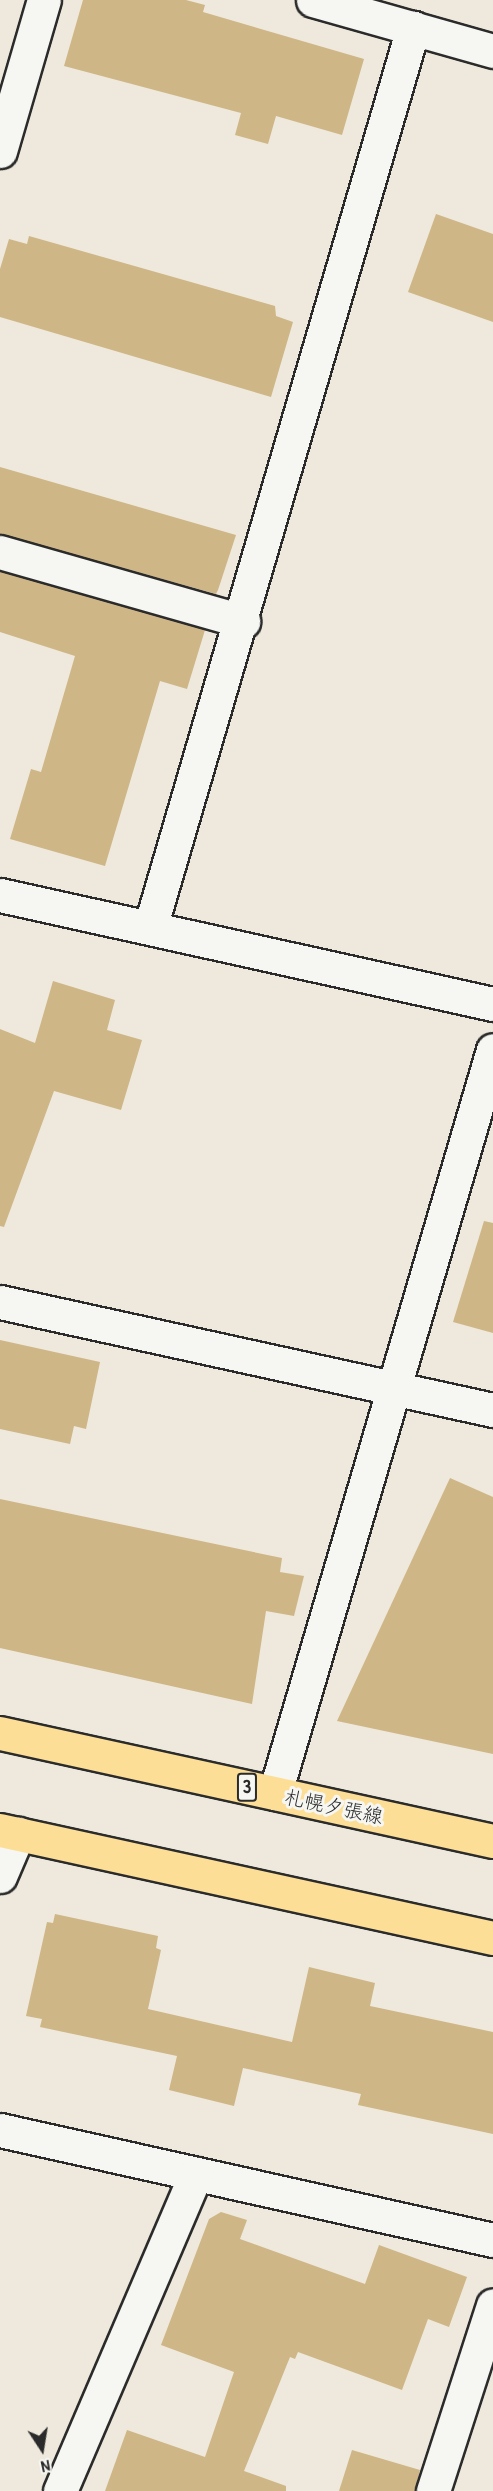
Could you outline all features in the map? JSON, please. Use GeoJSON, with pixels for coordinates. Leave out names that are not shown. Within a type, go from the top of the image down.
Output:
{"type":"FeatureCollection","features":[{"type":"Feature","properties":{"kind":"main road","name":"札幌夕張線"},"geometry":{"type":"LineString","coordinates":[[0,1733],[493,1841]]}},
{"type":"Feature","properties":{"kind":"main road"},"geometry":{"type":"LineString","coordinates":[[9,1832],[493,1938]]}},
{"type":"Feature","properties":{"kind":"street"},"geometry":{"type":"LineString","coordinates":[[0,151],[45,0]]}},
{"type":"Feature","properties":{"kind":"street"},"geometry":{"type":"LineString","coordinates":[[313,0],[493,51]]}},
{"type":"Feature","properties":{"kind":"street"},"geometry":{"type":"LineString","coordinates":[[150,928],[243,621],[413,28]]}},
{"type":"Feature","properties":{"kind":"street"},"geometry":{"type":"LineString","coordinates":[[0,552],[243,621]]}},
{"type":"Feature","properties":{"kind":"street"},"geometry":{"type":"LineString","coordinates":[[0,895],[493,1004]]}},
{"type":"Feature","properties":{"kind":"street"},"geometry":{"type":"LineString","coordinates":[[275,1793],[493,1050]]}},
{"type":"Feature","properties":{"kind":"street"},"geometry":{"type":"LineString","coordinates":[[0,1302],[493,1410]]}},
{"type":"Feature","properties":{"kind":"street"},"geometry":{"type":"LineString","coordinates":[[0,1876],[9,1832]]}},
{"type":"Feature","properties":{"kind":"street"},"geometry":{"type":"LineString","coordinates":[[0,2130],[493,2240]]}},
{"type":"Feature","properties":{"kind":"street"},"geometry":{"type":"LineString","coordinates":[[60,2491],[196,2174]]}},
{"type":"Feature","properties":{"kind":"street"},"geometry":{"type":"LineString","coordinates":[[433,2491],[493,2305]]}},
{"type":"Feature","properties":{"kind":"building"},"geometry":{"type":"Polygon","coordinates":[[[83,0],[186,0],[205,5],[203,12],[364,59],[342,135],[276,116],[268,144],[235,135],[241,113],[64,66],[83,0]]]}},
{"type":"Feature","properties":{"kind":"building"},"geometry":{"type":"Polygon","coordinates":[[[436,214],[493,234],[493,322],[408,292],[436,214]]]}},
{"type":"Feature","properties":{"kind":"building"},"geometry":{"type":"Polygon","coordinates":[[[29,236],[275,306],[276,316],[293,322],[271,397],[0,317],[0,269],[9,239],[27,244],[29,236]]]}},
{"type":"Feature","properties":{"kind":"building"},"geometry":{"type":"Polygon","coordinates":[[[0,467],[236,535],[216,594],[0,534],[0,467]]]}},
{"type":"Feature","properties":{"kind":"building"},"geometry":{"type":"Polygon","coordinates":[[[0,571],[205,630],[187,689],[160,681],[105,866],[10,839],[31,769],[41,772],[75,656],[0,632],[0,571]]]}},
{"type":"Feature","properties":{"kind":"building"},"geometry":{"type":"Polygon","coordinates":[[[53,981],[115,1000],[107,1030],[142,1040],[121,1110],[54,1091],[4,1227],[0,1226],[0,1029],[35,1043],[53,981]]]}},
{"type":"Feature","properties":{"kind":"building"},"geometry":{"type":"Polygon","coordinates":[[[484,1221],[493,1223],[493,1333],[453,1322],[484,1221]]]}},
{"type":"Feature","properties":{"kind":"building"},"geometry":{"type":"Polygon","coordinates":[[[0,1340],[100,1362],[86,1429],[74,1426],[70,1444],[0,1429],[0,1340]]]}},
{"type":"Feature","properties":{"kind":"building"},"geometry":{"type":"Polygon","coordinates":[[[450,1478],[493,1497],[493,1754],[337,1721],[450,1478]]]}},
{"type":"Feature","properties":{"kind":"building"},"geometry":{"type":"Polygon","coordinates":[[[0,1499],[282,1558],[280,1572],[304,1576],[294,1616],[266,1611],[252,1704],[0,1648],[0,1499]]]}},
{"type":"Feature","properties":{"kind":"building"},"geometry":{"type":"Polygon","coordinates":[[[55,1914],[158,1936],[156,1948],[161,1950],[148,2009],[292,2042],[309,1967],[375,1983],[370,2006],[493,2032],[493,2134],[358,2105],[361,2094],[243,2068],[234,2106],[169,2090],[177,2056],[40,2027],[42,2019],[26,2016],[47,1922],[53,1923],[55,1914]]]}},
{"type":"Feature","properties":{"kind":"building"},"geometry":{"type":"Polygon","coordinates":[[[221,2212],[247,2220],[240,2239],[365,2284],[379,2245],[467,2277],[449,2327],[428,2319],[402,2390],[298,2352],[295,2359],[290,2357],[244,2471],[286,2486],[286,2491],[105,2491],[127,2430],[205,2457],[234,2372],[161,2345],[209,2219],[221,2212]]]}},
{"type":"Feature","properties":{"kind":"building"},"geometry":{"type":"Polygon","coordinates":[[[352,2450],[420,2470],[415,2491],[339,2491],[352,2450]]]}}]}
